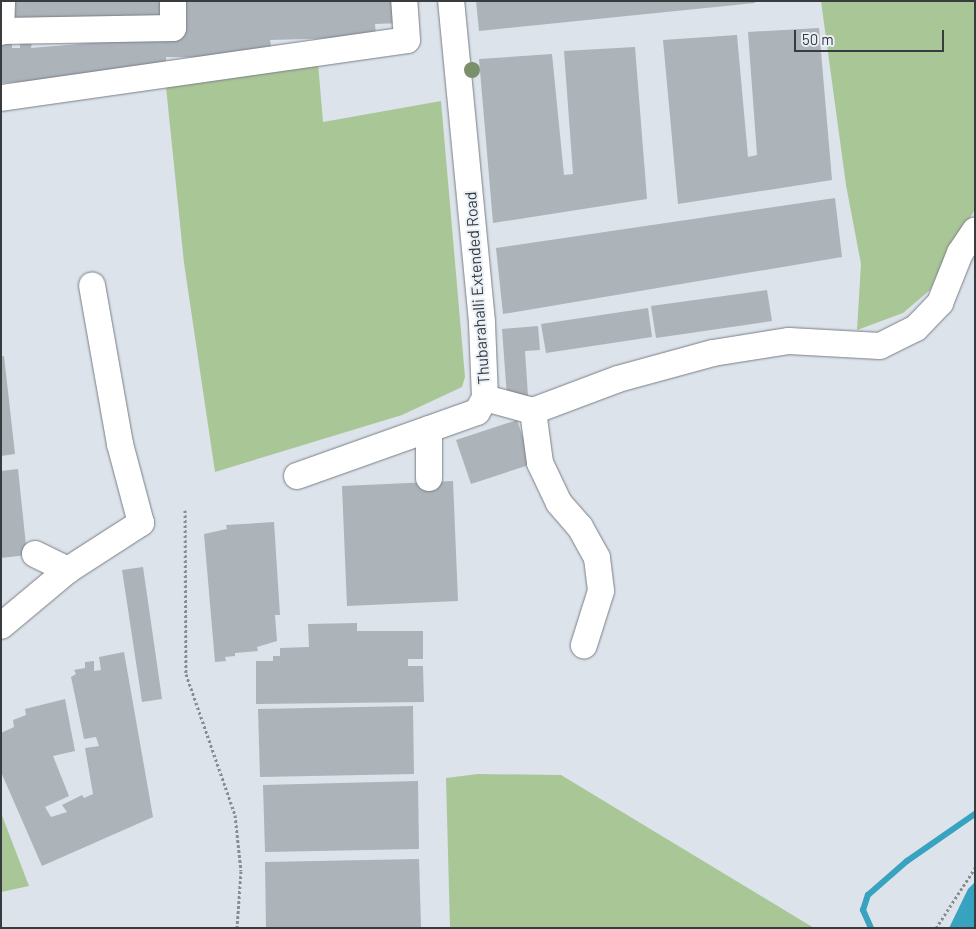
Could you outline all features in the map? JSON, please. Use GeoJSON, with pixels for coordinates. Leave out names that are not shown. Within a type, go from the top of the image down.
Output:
{"type":"FeatureCollection","features":[{"type":"Feature","properties":{"kind":"street"},"geometry":{"type":"LineString","coordinates":[[2,1],[1,32],[173,28],[173,1]]}},
{"type":"Feature","properties":{"kind":"street"},"geometry":{"type":"LineString","coordinates":[[1,98],[407,40],[404,1]]}},
{"type":"Feature","properties":{"kind":"street","name":"Thubarahalli Extended Road"},"geometry":{"type":"LineString","coordinates":[[297,476],[478,412],[485,398],[481,313],[451,1]]}},
{"type":"Feature","properties":{"kind":"street"},"geometry":{"type":"LineString","coordinates":[[485,398],[533,411],[618,379],[713,353],[789,341],[880,346],[916,328],[940,303],[960,252],[975,231]]}},
{"type":"Feature","properties":{"kind":"street"},"geometry":{"type":"LineString","coordinates":[[1,626],[68,570],[141,523],[120,444],[92,285]]}},
{"type":"Feature","properties":{"kind":"street"},"geometry":{"type":"LineString","coordinates":[[533,411],[540,463],[559,503],[580,527],[597,558],[601,591],[584,645]]}},
{"type":"Feature","properties":{"kind":"street"},"geometry":{"type":"LineString","coordinates":[[428,429],[428,478]]}},
{"type":"Feature","properties":{"kind":"street"},"geometry":{"type":"LineString","coordinates":[[35,554],[68,570]]}},
{"type":"Feature","properties":{"kind":"path"},"geometry":{"type":"LineString","coordinates":[[185,510],[186,674],[236,816],[241,871],[237,928]]}},
{"type":"Feature","properties":{"kind":"path"},"geometry":{"type":"LineString","coordinates":[[936,928],[975,868]]}},
{"type":"Feature","properties":{"kind":"green space"},"geometry":{"type":"Polygon","coordinates":[[[821,1],[975,1],[975,210],[948,251],[930,290],[903,313],[857,330],[861,264],[846,185],[821,1]]]}},
{"type":"Feature","properties":{"kind":"green space"},"geometry":{"type":"Polygon","coordinates":[[[317,51],[323,122],[441,101],[465,377],[462,387],[402,415],[215,472],[184,263],[165,77],[317,51]]]}},
{"type":"Feature","properties":{"kind":"green space"},"geometry":{"type":"Polygon","coordinates":[[[478,774],[561,775],[814,928],[450,928],[446,778],[478,774]]]}},
{"type":"Feature","properties":{"kind":"green space"},"geometry":{"type":"Polygon","coordinates":[[[1,813],[29,886],[1,892],[1,813]]]}},
{"type":"Feature","properties":{"kind":"water"},"geometry":{"type":"Polygon","coordinates":[[[975,882],[975,928],[949,928],[968,889],[975,882]]]}},
{"type":"Feature","properties":{"kind":"building"},"geometry":{"type":"Polygon","coordinates":[[[15,1],[163,1],[162,24],[14,23],[15,1]]]}},
{"type":"Feature","properties":{"kind":"building"},"geometry":{"type":"Polygon","coordinates":[[[182,1],[399,1],[401,23],[375,24],[376,37],[270,40],[272,51],[257,58],[166,57],[166,66],[157,73],[2,83],[2,44],[12,42],[12,48],[20,48],[20,43],[32,43],[31,48],[185,35],[182,1]]]}},
{"type":"Feature","properties":{"kind":"building"},"geometry":{"type":"Polygon","coordinates":[[[476,1],[755,1],[755,3],[479,31],[476,1]]]}},
{"type":"Feature","properties":{"kind":"building"},"geometry":{"type":"Polygon","coordinates":[[[819,28],[832,180],[678,204],[663,40],[737,35],[748,157],[757,155],[748,32],[819,28]]]}},
{"type":"Feature","properties":{"kind":"building"},"geometry":{"type":"Polygon","coordinates":[[[635,47],[647,199],[493,223],[479,59],[552,54],[564,175],[573,174],[564,51],[635,47]]]}},
{"type":"Feature","properties":{"kind":"building"},"geometry":{"type":"Polygon","coordinates":[[[835,198],[842,257],[503,314],[496,248],[835,198]]]}},
{"type":"Feature","properties":{"kind":"building"},"geometry":{"type":"Polygon","coordinates":[[[767,290],[772,321],[656,338],[651,306],[767,290]]]}},
{"type":"Feature","properties":{"kind":"building"},"geometry":{"type":"Polygon","coordinates":[[[648,308],[652,337],[546,353],[541,324],[648,308]]]}},
{"type":"Feature","properties":{"kind":"building"},"geometry":{"type":"Polygon","coordinates":[[[538,326],[540,350],[525,351],[528,396],[507,397],[502,329],[538,326]]]}},
{"type":"Feature","properties":{"kind":"building"},"geometry":{"type":"Polygon","coordinates":[[[4,356],[15,454],[1,456],[1,357],[4,356]]]}},
{"type":"Feature","properties":{"kind":"building"},"geometry":{"type":"Polygon","coordinates":[[[517,420],[532,464],[471,484],[456,440],[517,420]]]}},
{"type":"Feature","properties":{"kind":"building"},"geometry":{"type":"Polygon","coordinates":[[[18,469],[27,555],[1,558],[1,471],[18,469]]]}},
{"type":"Feature","properties":{"kind":"building"},"geometry":{"type":"Polygon","coordinates":[[[453,481],[458,601],[347,606],[342,486],[453,481]]]}},
{"type":"Feature","properties":{"kind":"building"},"geometry":{"type":"Polygon","coordinates":[[[274,522],[280,615],[275,615],[277,641],[257,647],[258,651],[235,653],[235,656],[225,657],[226,661],[215,662],[204,534],[227,529],[226,525],[274,522]]]}},
{"type":"Feature","properties":{"kind":"building"},"geometry":{"type":"Polygon","coordinates":[[[143,567],[162,699],[142,702],[122,570],[143,567]]]}},
{"type":"Feature","properties":{"kind":"building"},"geometry":{"type":"Polygon","coordinates":[[[357,623],[357,631],[423,631],[423,659],[408,659],[408,666],[423,666],[424,702],[256,704],[256,661],[273,661],[273,656],[280,656],[280,648],[309,647],[308,624],[357,623]]]}},
{"type":"Feature","properties":{"kind":"building"},"geometry":{"type":"Polygon","coordinates":[[[124,652],[153,817],[42,866],[1,772],[1,733],[14,727],[13,720],[26,715],[25,709],[65,699],[75,751],[53,756],[69,796],[45,807],[51,817],[67,812],[62,805],[82,795],[84,798],[93,794],[85,748],[99,746],[96,737],[84,739],[71,677],[76,674],[74,670],[85,668],[85,662],[94,661],[94,671],[101,670],[99,657],[124,652]]]}},
{"type":"Feature","properties":{"kind":"building"},"geometry":{"type":"Polygon","coordinates":[[[413,706],[414,774],[260,777],[258,709],[413,706]]]}},
{"type":"Feature","properties":{"kind":"building"},"geometry":{"type":"Polygon","coordinates":[[[418,781],[419,849],[265,852],[263,785],[418,781]]]}},
{"type":"Feature","properties":{"kind":"building"},"geometry":{"type":"Polygon","coordinates":[[[419,859],[421,927],[266,928],[265,862],[419,859]]]}},
{"type":"Feature","properties":{"kind":"waterway"},"geometry":{"type":"LineString","coordinates":[[871,928],[863,910],[868,895],[907,861],[975,814]]}}]}
